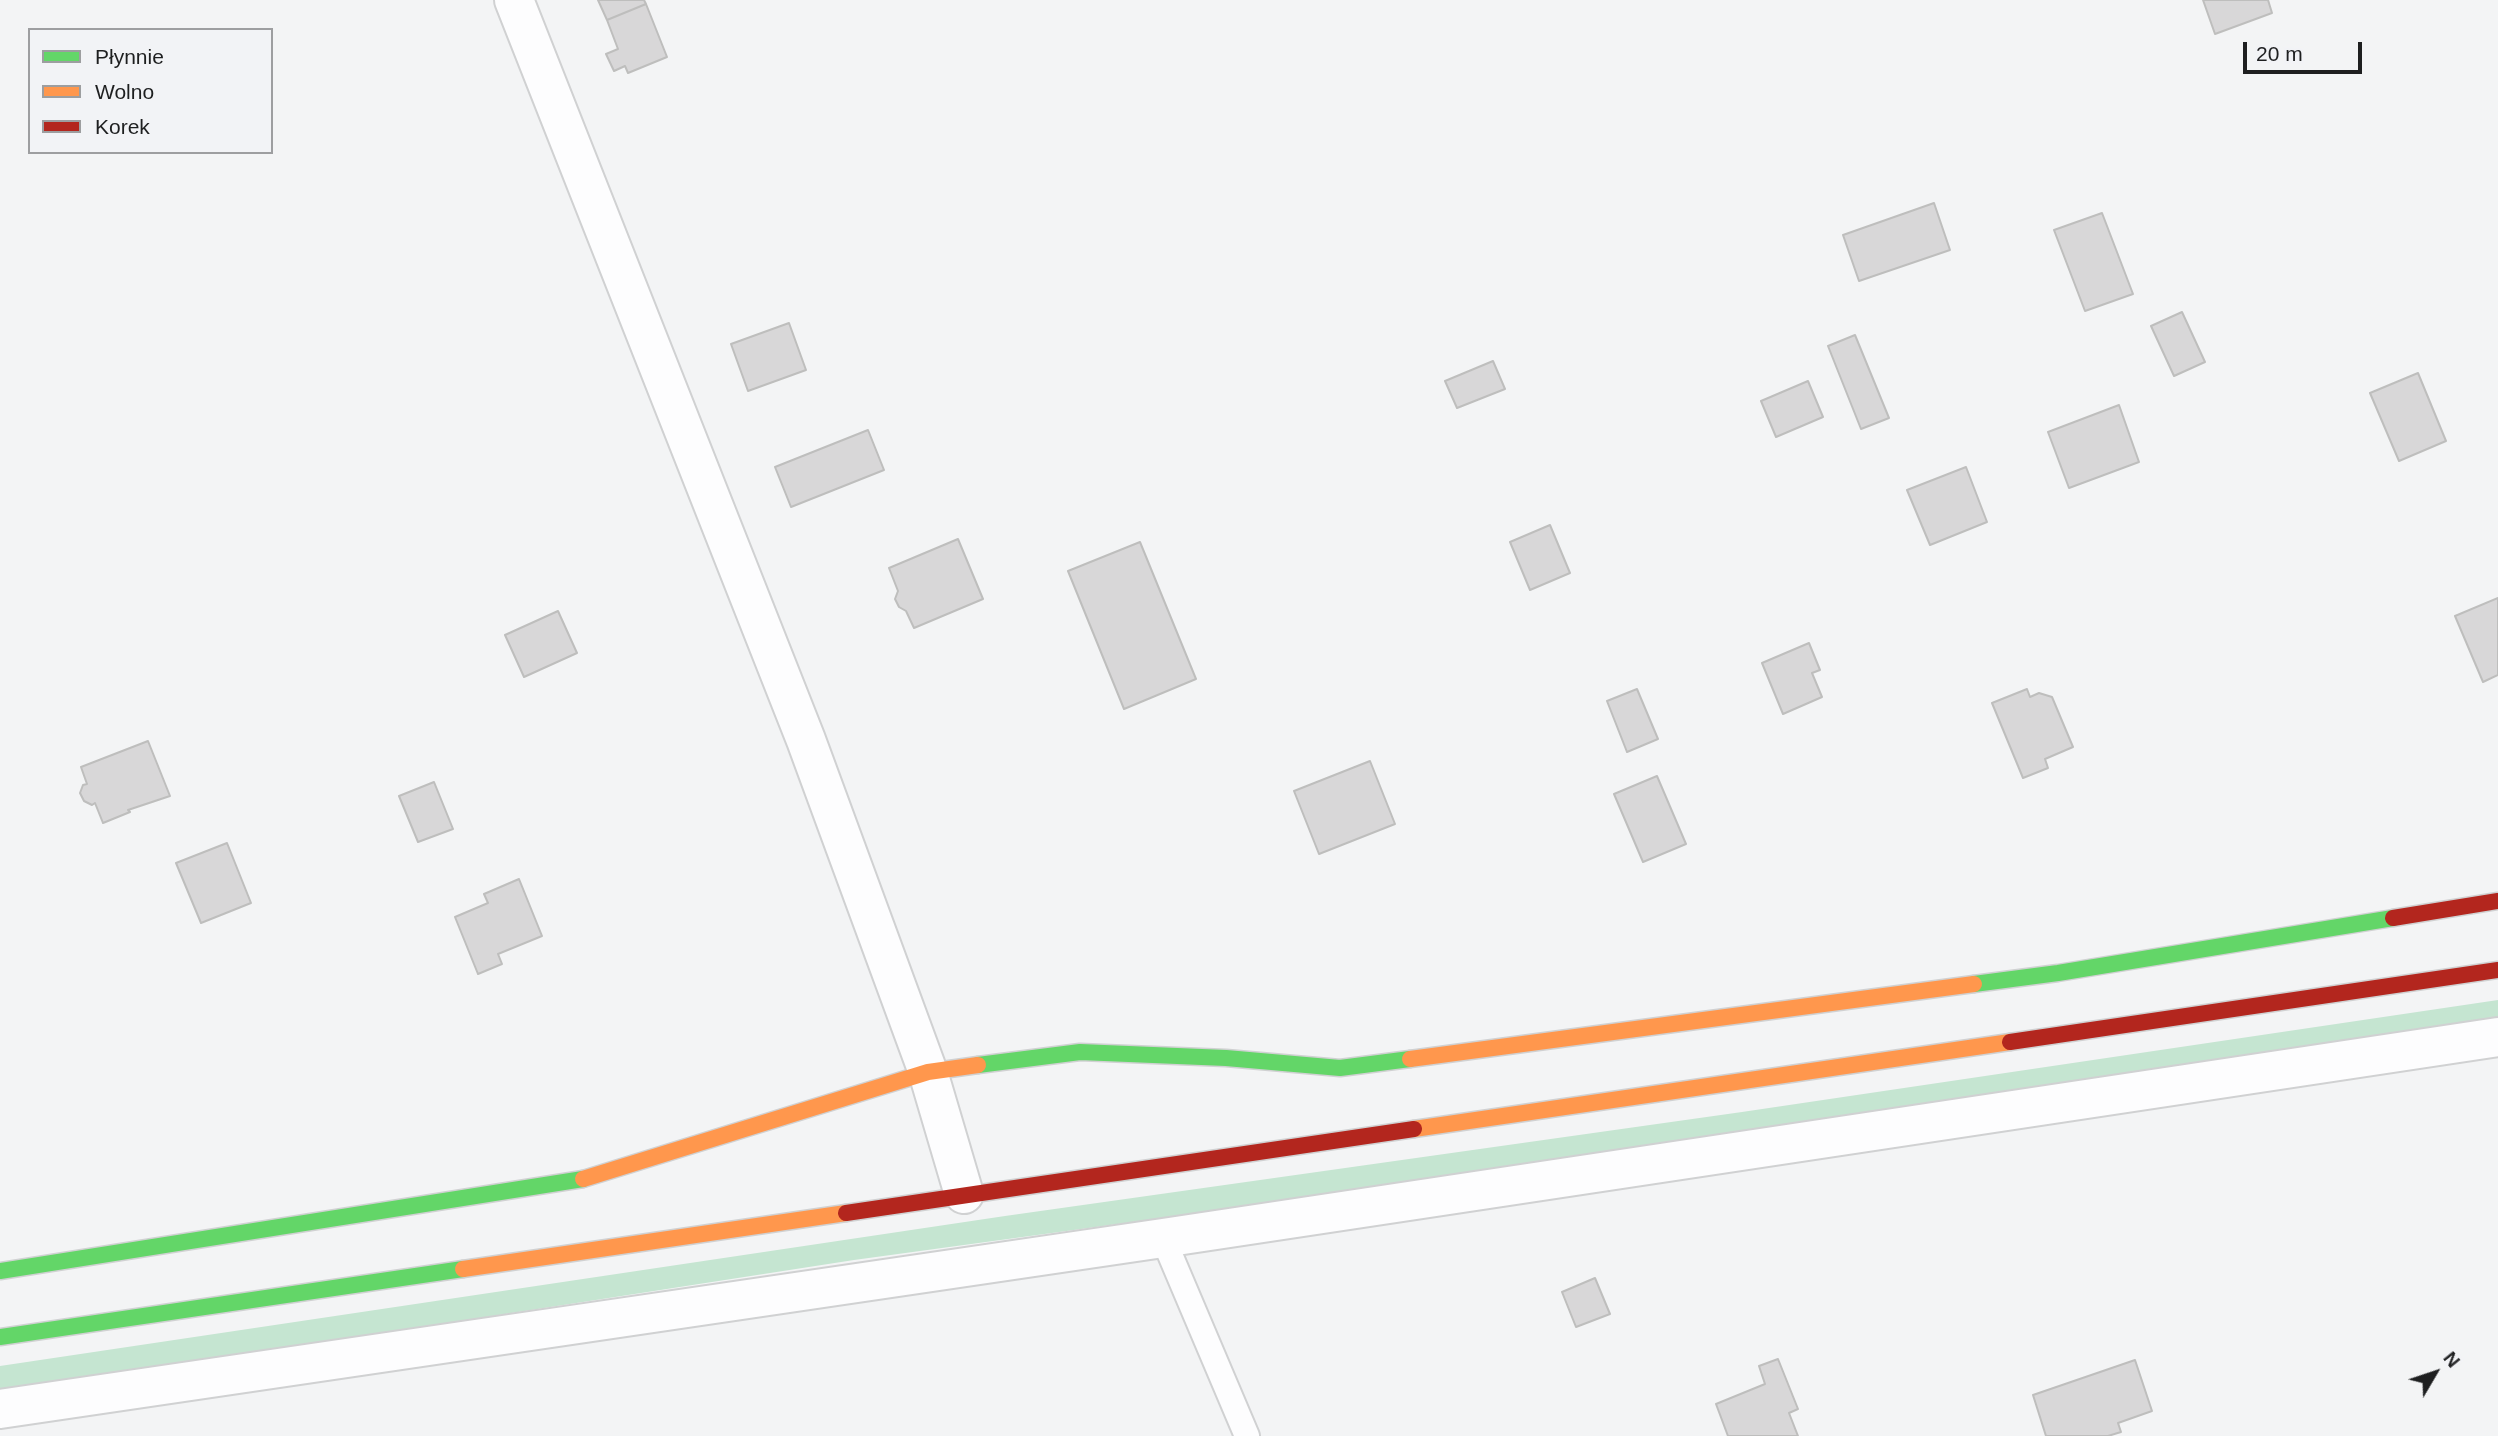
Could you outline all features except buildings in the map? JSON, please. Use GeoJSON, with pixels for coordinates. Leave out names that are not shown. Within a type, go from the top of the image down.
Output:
{"type":"FeatureCollection","features":[{"type":"Feature","properties":{"kind":"street"},"geometry":{"type":"LineString","coordinates":[[514,0],[806,740],[928,1072],[964,1194]]}},
{"type":"Feature","properties":{"kind":"street"},"geometry":{"type":"LineString","coordinates":[[0,1271],[582,1180],[928,1072],[1080,1052],[1226,1058],[1340,1068],[2058,973],[2498,901]]}},
{"type":"Feature","properties":{"kind":"street"},"geometry":{"type":"LineString","coordinates":[[0,1337],[2498,970]]}},
{"type":"Feature","properties":{"kind":"street"},"geometry":{"type":"LineString","coordinates":[[0,1409],[1163,1238],[2498,1037]]}},
{"type":"Feature","properties":{"kind":"lane"},"geometry":{"type":"LineString","coordinates":[[1163,1238],[1248,1436]]}},
{"type":"Feature","properties":{"kind":"green space"},"geometry":{"type":"Polygon","coordinates":[[[2498,1000],[2498,1022],[1492,1168],[1301,1199],[854,1260],[0,1390],[0,1366],[1005,1216],[1742,1112],[2498,1000]]]}},
{"type":"Feature","properties":{"kind":"traffic: fast"},"geometry":{"type":"LineString","coordinates":[[1974,984],[2058,973],[2393,918]]}},
{"type":"Feature","properties":{"kind":"traffic: fast"},"geometry":{"type":"LineString","coordinates":[[978,1065],[1080,1052],[1226,1058],[1340,1068],[1410,1059]]}},
{"type":"Feature","properties":{"kind":"traffic: fast"},"geometry":{"type":"LineString","coordinates":[[0,1271],[583,1179]]}},
{"type":"Feature","properties":{"kind":"traffic: fast"},"geometry":{"type":"LineString","coordinates":[[0,1337],[463,1269]]}},
{"type":"Feature","properties":{"kind":"traffic: slow"},"geometry":{"type":"LineString","coordinates":[[1410,1059],[1974,984]]}},
{"type":"Feature","properties":{"kind":"traffic: slow"},"geometry":{"type":"LineString","coordinates":[[1414,1129],[2010,1042]]}},
{"type":"Feature","properties":{"kind":"traffic: slow"},"geometry":{"type":"LineString","coordinates":[[583,1179],[928,1072],[978,1065]]}},
{"type":"Feature","properties":{"kind":"traffic: slow"},"geometry":{"type":"LineString","coordinates":[[463,1269],[846,1213]]}},
{"type":"Feature","properties":{"kind":"traffic: jam"},"geometry":{"type":"LineString","coordinates":[[2393,918],[2498,901]]}},
{"type":"Feature","properties":{"kind":"traffic: jam"},"geometry":{"type":"LineString","coordinates":[[2010,1042],[2498,970]]}},
{"type":"Feature","properties":{"kind":"traffic: jam"},"geometry":{"type":"LineString","coordinates":[[846,1213],[1414,1129]]}}]}
